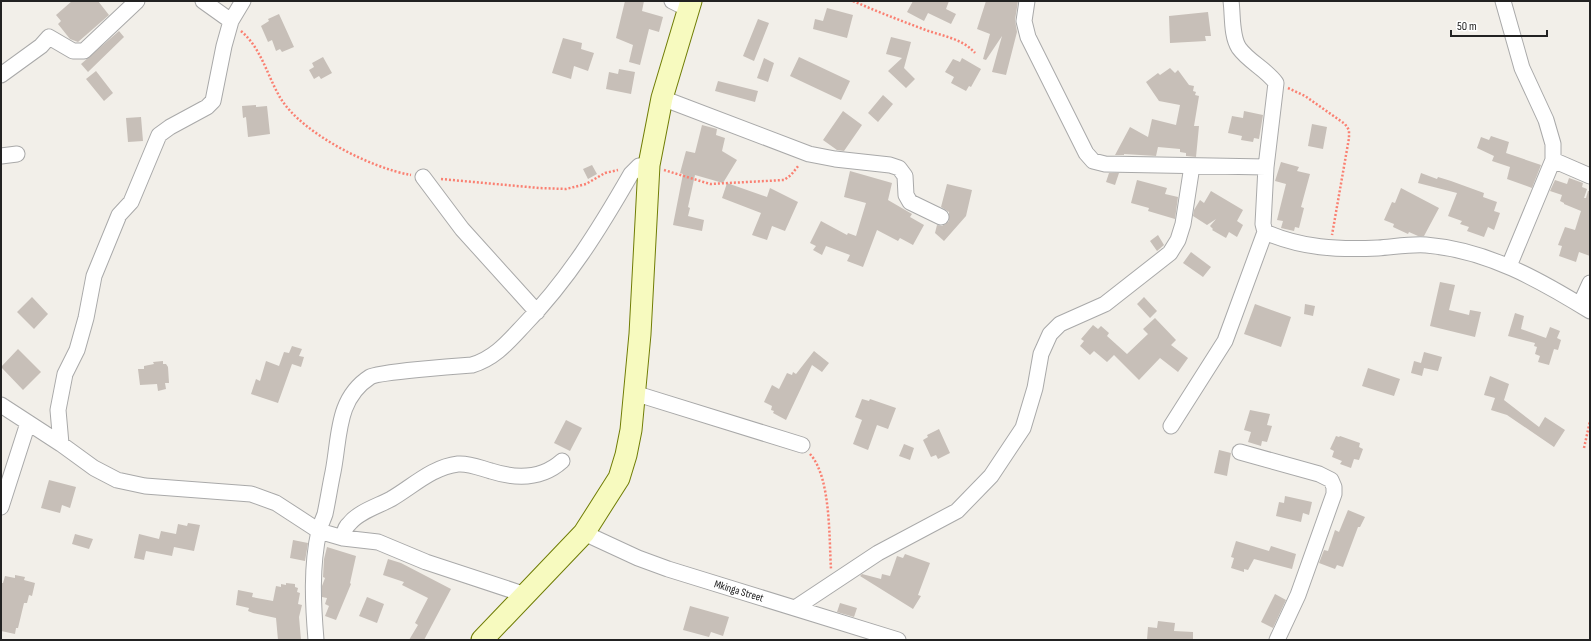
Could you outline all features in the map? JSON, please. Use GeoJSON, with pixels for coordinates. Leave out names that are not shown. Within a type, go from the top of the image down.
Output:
{"type":"FeatureCollection","features":[{"type":"Feature","properties":{"kind":"street"},"geometry":{"type":"LineString","coordinates":[[1,75],[41,46],[49,37],[73,51],[84,51],[137,1]]}},
{"type":"Feature","properties":{"kind":"street"},"geometry":{"type":"LineString","coordinates":[[203,1],[231,21]]}},
{"type":"Feature","properties":{"kind":"street"},"geometry":{"type":"LineString","coordinates":[[61,444],[58,410],[60,395],[65,374],[77,350],[86,318],[94,276],[109,238],[119,215],[131,202],[159,135],[170,127],[207,107],[213,101],[224,46],[231,21],[243,1]]}},
{"type":"Feature","properties":{"kind":"street"},"geometry":{"type":"LineString","coordinates":[[1027,1],[1024,21],[1028,37],[1086,153],[1093,161],[1105,164],[1266,167]]}},
{"type":"Feature","properties":{"kind":"street"},"geometry":{"type":"LineString","coordinates":[[1171,426],[1225,341],[1265,232],[1263,224],[1266,167],[1276,83],[1271,76],[1239,47],[1235,34],[1231,1]]}},
{"type":"Feature","properties":{"kind":"street"},"geometry":{"type":"LineString","coordinates":[[1503,1],[1522,68],[1546,120],[1553,144],[1553,160],[1509,266]]}},
{"type":"Feature","properties":{"kind":"street"},"geometry":{"type":"LineString","coordinates":[[482,640],[584,533],[619,478],[626,455],[631,430],[640,334],[641,167],[662,98],[684,4]]}},
{"type":"Feature","properties":{"kind":"street"},"geometry":{"type":"LineString","coordinates":[[662,98],[809,154],[835,159],[890,165],[899,168],[905,176],[906,195],[910,202],[941,217]]}},
{"type":"Feature","properties":{"kind":"street"},"geometry":{"type":"LineString","coordinates":[[1,156],[17,154]]}},
{"type":"Feature","properties":{"kind":"street"},"geometry":{"type":"LineString","coordinates":[[1553,160],[1590,176]]}},
{"type":"Feature","properties":{"kind":"street"},"geometry":{"type":"LineString","coordinates":[[795,608],[878,553],[957,511],[991,476],[1023,428],[1035,388],[1041,354],[1050,334],[1060,324],[1105,304],[1170,253],[1178,240],[1183,224],[1192,166]]}},
{"type":"Feature","properties":{"kind":"street"},"geometry":{"type":"LineString","coordinates":[[316,640],[312,609],[314,562],[319,530],[325,514],[334,470],[341,420],[345,406],[356,388],[372,376],[472,365],[485,361],[498,352],[537,312],[567,276],[641,167]]}},
{"type":"Feature","properties":{"kind":"street"},"geometry":{"type":"LineString","coordinates":[[423,177],[462,229],[537,312]]}},
{"type":"Feature","properties":{"kind":"street"},"geometry":{"type":"LineString","coordinates":[[1265,232],[1299,243],[1329,249],[1425,245],[1472,254],[1509,266],[1561,292],[1585,308],[1590,283]]}},
{"type":"Feature","properties":{"kind":"street"},"geometry":{"type":"LineString","coordinates":[[634,393],[802,445]]}},
{"type":"Feature","properties":{"kind":"street"},"geometry":{"type":"LineString","coordinates":[[1,405],[61,444],[94,468],[117,480],[144,486],[251,494],[276,503],[319,530],[343,538],[360,538],[378,542],[426,562],[526,595]]}},
{"type":"Feature","properties":{"kind":"street"},"geometry":{"type":"LineString","coordinates":[[1,507],[28,423]]}},
{"type":"Feature","properties":{"kind":"street"},"geometry":{"type":"LineString","coordinates":[[1240,452],[1319,474],[1331,480],[1334,487],[1331,504],[1298,594],[1277,640]]}},
{"type":"Feature","properties":{"kind":"street"},"geometry":{"type":"LineString","coordinates":[[343,538],[349,523],[393,498],[416,481],[434,472],[458,464],[472,465],[506,475],[534,476],[552,470],[562,461]]}},
{"type":"Feature","properties":{"kind":"street","name":"Mkinga Street"},"geometry":{"type":"LineString","coordinates":[[584,533],[656,565],[898,640]]}},
{"type":"Feature","properties":{"kind":"path"},"geometry":{"type":"LineString","coordinates":[[853,1],[924,29],[960,41],[969,46],[975,53]]}},
{"type":"Feature","properties":{"kind":"path"},"geometry":{"type":"LineString","coordinates":[[231,21],[257,48],[280,97],[288,110],[344,151],[382,168],[399,173],[423,177],[518,186],[566,188],[586,184],[609,172],[641,167],[710,184],[784,180],[809,154]]}},
{"type":"Feature","properties":{"kind":"path"},"geometry":{"type":"LineString","coordinates":[[1276,83],[1305,96],[1345,124],[1349,130],[1349,138],[1329,249]]}},
{"type":"Feature","properties":{"kind":"path"},"geometry":{"type":"LineString","coordinates":[[1584,448],[1590,420]]}},
{"type":"Feature","properties":{"kind":"path"},"geometry":{"type":"LineString","coordinates":[[802,445],[815,459],[824,478],[829,527],[832,583]]}},
{"type":"Feature","properties":{"kind":"building"},"geometry":{"type":"Polygon","coordinates":[[[72,1],[98,1],[109,15],[78,42],[70,39],[58,24],[61,21],[56,15],[72,1]]]}},
{"type":"Feature","properties":{"kind":"building"},"geometry":{"type":"Polygon","coordinates":[[[625,1],[644,1],[642,11],[663,17],[659,32],[649,29],[640,65],[629,62],[633,45],[616,38],[625,1]]]}},
{"type":"Feature","properties":{"kind":"building"},"geometry":{"type":"Polygon","coordinates":[[[913,1],[949,1],[946,9],[956,14],[951,24],[928,13],[924,21],[907,12],[913,1]]]}},
{"type":"Feature","properties":{"kind":"building"},"geometry":{"type":"Polygon","coordinates":[[[986,1],[1018,1],[1015,20],[1017,32],[1006,75],[992,72],[1002,36],[986,60],[983,59],[990,34],[977,29],[986,1]]]}},
{"type":"Feature","properties":{"kind":"building"},"geometry":{"type":"Polygon","coordinates":[[[827,8],[853,15],[847,38],[813,29],[815,19],[823,21],[827,8]]]}},
{"type":"Feature","properties":{"kind":"building"},"geometry":{"type":"Polygon","coordinates":[[[1208,12],[1211,36],[1205,36],[1206,41],[1170,43],[1169,16],[1208,12]]]}},
{"type":"Feature","properties":{"kind":"building"},"geometry":{"type":"Polygon","coordinates":[[[279,14],[294,47],[282,52],[280,49],[276,51],[272,40],[268,42],[261,26],[269,21],[268,19],[279,14]]]}},
{"type":"Feature","properties":{"kind":"building"},"geometry":{"type":"Polygon","coordinates":[[[758,19],[769,23],[754,61],[743,56],[758,19]]]}},
{"type":"Feature","properties":{"kind":"building"},"geometry":{"type":"Polygon","coordinates":[[[119,31],[124,37],[88,72],[81,64],[119,31]]]}},
{"type":"Feature","properties":{"kind":"building"},"geometry":{"type":"Polygon","coordinates":[[[891,37],[911,42],[904,68],[915,79],[906,88],[888,71],[902,58],[886,54],[891,37]]]}},
{"type":"Feature","properties":{"kind":"building"},"geometry":{"type":"Polygon","coordinates":[[[563,38],[582,43],[581,49],[594,53],[588,71],[574,66],[571,79],[552,73],[563,38]]]}},
{"type":"Feature","properties":{"kind":"building"},"geometry":{"type":"Polygon","coordinates":[[[323,57],[332,73],[321,79],[319,76],[314,79],[309,70],[314,67],[312,63],[323,57]]]}},
{"type":"Feature","properties":{"kind":"building"},"geometry":{"type":"Polygon","coordinates":[[[799,57],[850,81],[841,100],[790,76],[799,57]]]}},
{"type":"Feature","properties":{"kind":"building"},"geometry":{"type":"Polygon","coordinates":[[[764,58],[774,63],[768,82],[757,78],[764,58]]]}},
{"type":"Feature","properties":{"kind":"building"},"geometry":{"type":"Polygon","coordinates":[[[962,58],[981,69],[971,87],[969,86],[966,91],[951,83],[954,77],[945,72],[953,59],[960,62],[962,58]]]}},
{"type":"Feature","properties":{"kind":"building"},"geometry":{"type":"Polygon","coordinates":[[[1170,68],[1175,73],[1178,70],[1189,85],[1194,86],[1193,91],[1196,92],[1195,95],[1199,96],[1194,126],[1199,126],[1196,157],[1186,156],[1186,153],[1180,152],[1180,149],[1158,147],[1156,156],[1124,154],[1115,155],[1130,127],[1148,137],[1152,119],[1176,125],[1180,105],[1159,101],[1146,82],[1158,73],[1160,75],[1170,68]]]}},
{"type":"Feature","properties":{"kind":"building"},"geometry":{"type":"Polygon","coordinates":[[[619,69],[635,72],[631,94],[606,89],[609,72],[618,74],[619,69]]]}},
{"type":"Feature","properties":{"kind":"building"},"geometry":{"type":"Polygon","coordinates":[[[96,71],[113,93],[104,101],[86,79],[96,71]]]}},
{"type":"Feature","properties":{"kind":"building"},"geometry":{"type":"Polygon","coordinates":[[[718,81],[758,91],[755,102],[715,91],[718,81]]]}},
{"type":"Feature","properties":{"kind":"building"},"geometry":{"type":"Polygon","coordinates":[[[883,95],[893,104],[878,122],[868,113],[883,95]]]}},
{"type":"Feature","properties":{"kind":"building"},"geometry":{"type":"Polygon","coordinates":[[[256,105],[256,107],[267,106],[270,134],[248,137],[246,117],[243,118],[242,106],[256,105]]]}},
{"type":"Feature","properties":{"kind":"building"},"geometry":{"type":"Polygon","coordinates":[[[843,111],[862,125],[844,151],[837,150],[823,140],[843,111]]]}},
{"type":"Feature","properties":{"kind":"building"},"geometry":{"type":"Polygon","coordinates":[[[1244,111],[1263,115],[1259,139],[1254,138],[1253,142],[1241,140],[1242,136],[1228,133],[1232,116],[1243,118],[1244,111]]]}},
{"type":"Feature","properties":{"kind":"building"},"geometry":{"type":"Polygon","coordinates":[[[141,117],[143,141],[128,142],[126,118],[141,117]]]}},
{"type":"Feature","properties":{"kind":"building"},"geometry":{"type":"Polygon","coordinates":[[[1312,124],[1327,127],[1323,149],[1308,146],[1312,124]]]}},
{"type":"Feature","properties":{"kind":"building"},"geometry":{"type":"Polygon","coordinates":[[[702,125],[717,129],[716,135],[725,138],[722,151],[737,160],[723,183],[695,175],[688,207],[690,208],[688,216],[704,220],[702,231],[673,225],[683,174],[680,173],[686,151],[695,153],[702,125]]]}},
{"type":"Feature","properties":{"kind":"building"},"geometry":{"type":"Polygon","coordinates":[[[1491,136],[1509,142],[1506,153],[1541,165],[1532,188],[1507,179],[1510,167],[1492,161],[1494,156],[1477,148],[1481,137],[1489,140],[1491,136]]]}},
{"type":"Feature","properties":{"kind":"building"},"geometry":{"type":"Polygon","coordinates":[[[1281,162],[1299,167],[1297,171],[1310,174],[1301,207],[1304,208],[1299,228],[1295,227],[1294,231],[1281,228],[1283,221],[1277,220],[1286,184],[1275,181],[1281,162]]]}},
{"type":"Feature","properties":{"kind":"building"},"geometry":{"type":"Polygon","coordinates":[[[592,165],[597,174],[588,179],[583,169],[592,165]]]}},
{"type":"Feature","properties":{"kind":"building"},"geometry":{"type":"Polygon","coordinates":[[[850,171],[892,183],[888,200],[912,214],[910,217],[924,225],[913,245],[900,238],[898,241],[877,230],[863,267],[847,261],[850,255],[826,246],[822,255],[813,250],[816,246],[810,243],[821,221],[847,235],[848,233],[856,236],[866,203],[844,197],[850,171]]]}},
{"type":"Feature","properties":{"kind":"building"},"geometry":{"type":"Polygon","coordinates":[[[1109,173],[1119,173],[1115,185],[1106,182],[1109,173]]]}},
{"type":"Feature","properties":{"kind":"building"},"geometry":{"type":"Polygon","coordinates":[[[1421,173],[1437,179],[1438,177],[1451,181],[1484,193],[1483,197],[1497,202],[1494,211],[1500,213],[1494,230],[1488,227],[1484,237],[1467,231],[1469,227],[1460,224],[1462,221],[1448,216],[1457,193],[1418,183],[1421,173]]]}},
{"type":"Feature","properties":{"kind":"building"},"geometry":{"type":"Polygon","coordinates":[[[1569,178],[1583,183],[1582,187],[1587,189],[1584,198],[1586,198],[1588,191],[1590,191],[1590,256],[1579,252],[1576,262],[1559,256],[1562,246],[1558,245],[1565,227],[1575,230],[1581,211],[1564,204],[1560,201],[1562,195],[1550,191],[1555,180],[1567,184],[1569,178]]]}},
{"type":"Feature","properties":{"kind":"building"},"geometry":{"type":"Polygon","coordinates":[[[1137,180],[1167,188],[1165,194],[1178,197],[1175,219],[1148,211],[1149,208],[1131,203],[1137,180]]]}},
{"type":"Feature","properties":{"kind":"building"},"geometry":{"type":"Polygon","coordinates":[[[727,183],[767,197],[770,188],[798,202],[785,231],[772,226],[767,240],[752,235],[761,213],[722,198],[727,183]]]}},
{"type":"Feature","properties":{"kind":"building"},"geometry":{"type":"Polygon","coordinates":[[[947,184],[972,190],[966,216],[944,241],[935,233],[937,225],[942,226],[949,221],[949,212],[941,207],[947,184]]]}},
{"type":"Feature","properties":{"kind":"building"},"geometry":{"type":"Polygon","coordinates":[[[1401,188],[1439,208],[1424,236],[1418,236],[1409,232],[1408,234],[1393,227],[1394,224],[1384,220],[1392,202],[1395,203],[1401,188]]]}},
{"type":"Feature","properties":{"kind":"building"},"geometry":{"type":"Polygon","coordinates":[[[1211,191],[1243,210],[1237,221],[1243,225],[1237,237],[1229,232],[1226,238],[1212,230],[1213,229],[1210,226],[1216,219],[1207,225],[1193,216],[1194,210],[1200,200],[1204,203],[1211,191]]]}},
{"type":"Feature","properties":{"kind":"building"},"geometry":{"type":"Polygon","coordinates":[[[1158,235],[1164,245],[1157,251],[1150,241],[1158,235]]]}},
{"type":"Feature","properties":{"kind":"building"},"geometry":{"type":"Polygon","coordinates":[[[1191,252],[1211,267],[1203,277],[1183,263],[1191,252]]]}},
{"type":"Feature","properties":{"kind":"building"},"geometry":{"type":"Polygon","coordinates":[[[1440,282],[1455,285],[1449,310],[1469,315],[1470,310],[1481,312],[1475,337],[1430,326],[1440,282]]]}},
{"type":"Feature","properties":{"kind":"building"},"geometry":{"type":"Polygon","coordinates":[[[32,297],[48,314],[34,329],[17,312],[32,297]]]}},
{"type":"Feature","properties":{"kind":"building"},"geometry":{"type":"Polygon","coordinates":[[[1144,297],[1157,311],[1150,318],[1137,304],[1144,297]]]}},
{"type":"Feature","properties":{"kind":"building"},"geometry":{"type":"Polygon","coordinates":[[[1255,304],[1291,317],[1281,347],[1244,334],[1255,304]]]}},
{"type":"Feature","properties":{"kind":"building"},"geometry":{"type":"Polygon","coordinates":[[[1305,304],[1315,306],[1313,316],[1304,314],[1305,304]]]}},
{"type":"Feature","properties":{"kind":"building"},"geometry":{"type":"Polygon","coordinates":[[[1515,313],[1524,316],[1521,329],[1546,338],[1550,327],[1560,331],[1557,338],[1561,340],[1558,350],[1554,349],[1549,365],[1538,362],[1540,356],[1535,354],[1537,347],[1534,346],[1535,343],[1508,336],[1515,313]]]}},
{"type":"Feature","properties":{"kind":"building"},"geometry":{"type":"Polygon","coordinates":[[[1155,318],[1176,340],[1171,345],[1188,358],[1178,372],[1160,358],[1139,380],[1114,355],[1107,362],[1094,351],[1090,355],[1080,346],[1084,341],[1081,339],[1093,325],[1098,329],[1101,326],[1109,333],[1107,336],[1127,354],[1148,334],[1143,329],[1155,318]]]}},
{"type":"Feature","properties":{"kind":"building"},"geometry":{"type":"Polygon","coordinates":[[[292,346],[302,349],[299,356],[304,357],[301,367],[292,364],[278,403],[251,394],[256,379],[260,381],[266,361],[279,366],[284,352],[289,353],[292,346]]]}},
{"type":"Feature","properties":{"kind":"building"},"geometry":{"type":"Polygon","coordinates":[[[18,349],[41,372],[23,390],[1,367],[18,349]]]}},
{"type":"Feature","properties":{"kind":"building"},"geometry":{"type":"Polygon","coordinates":[[[814,351],[829,363],[822,372],[812,365],[786,420],[773,413],[774,411],[771,410],[772,406],[764,402],[772,385],[779,389],[787,373],[792,375],[793,372],[796,374],[814,351]]]}},
{"type":"Feature","properties":{"kind":"building"},"geometry":{"type":"Polygon","coordinates":[[[1424,352],[1442,357],[1438,371],[1424,368],[1422,376],[1411,373],[1414,361],[1421,363],[1424,352]]]}},
{"type":"Feature","properties":{"kind":"building"},"geometry":{"type":"Polygon","coordinates":[[[163,361],[163,364],[166,364],[168,367],[169,383],[165,383],[166,389],[158,391],[157,384],[140,385],[138,369],[144,369],[144,366],[154,364],[153,362],[163,361]]]}},
{"type":"Feature","properties":{"kind":"building"},"geometry":{"type":"Polygon","coordinates":[[[1368,368],[1400,379],[1394,396],[1362,386],[1368,368]]]}},
{"type":"Feature","properties":{"kind":"building"},"geometry":{"type":"Polygon","coordinates":[[[1490,376],[1509,384],[1504,400],[1539,427],[1545,417],[1565,430],[1554,447],[1507,415],[1491,410],[1495,398],[1484,395],[1490,376]]]}},
{"type":"Feature","properties":{"kind":"building"},"geometry":{"type":"Polygon","coordinates":[[[862,399],[869,401],[870,399],[896,408],[888,429],[877,425],[868,450],[853,444],[862,420],[855,417],[862,399]]]}},
{"type":"Feature","properties":{"kind":"building"},"geometry":{"type":"Polygon","coordinates":[[[1250,410],[1270,414],[1267,425],[1272,426],[1267,442],[1262,441],[1261,446],[1248,442],[1251,432],[1244,430],[1250,410]]]}},
{"type":"Feature","properties":{"kind":"building"},"geometry":{"type":"Polygon","coordinates":[[[566,420],[582,428],[570,451],[554,443],[566,420]]]}},
{"type":"Feature","properties":{"kind":"building"},"geometry":{"type":"Polygon","coordinates":[[[939,429],[950,453],[938,459],[936,455],[931,457],[923,440],[928,437],[927,435],[939,429]]]}},
{"type":"Feature","properties":{"kind":"building"},"geometry":{"type":"Polygon","coordinates":[[[1336,436],[1360,443],[1359,447],[1363,449],[1359,460],[1354,459],[1351,468],[1340,464],[1342,461],[1332,457],[1334,451],[1330,449],[1336,436]]]}},
{"type":"Feature","properties":{"kind":"building"},"geometry":{"type":"Polygon","coordinates":[[[904,444],[914,448],[910,460],[899,456],[904,444]]]}},
{"type":"Feature","properties":{"kind":"building"},"geometry":{"type":"Polygon","coordinates":[[[1219,450],[1231,453],[1227,476],[1214,473],[1219,450]]]}},
{"type":"Feature","properties":{"kind":"building"},"geometry":{"type":"Polygon","coordinates":[[[49,480],[76,487],[70,508],[62,505],[60,513],[41,508],[49,480]]]}},
{"type":"Feature","properties":{"kind":"building"},"geometry":{"type":"Polygon","coordinates":[[[1285,496],[1312,502],[1309,515],[1303,513],[1301,522],[1276,516],[1279,502],[1284,503],[1285,496]]]}},
{"type":"Feature","properties":{"kind":"building"},"geometry":{"type":"Polygon","coordinates":[[[1348,510],[1365,517],[1360,527],[1358,527],[1343,567],[1337,565],[1335,569],[1319,563],[1324,550],[1328,551],[1335,530],[1339,532],[1348,510]]]}},
{"type":"Feature","properties":{"kind":"building"},"geometry":{"type":"Polygon","coordinates":[[[188,523],[200,525],[194,551],[174,547],[172,556],[146,551],[144,560],[134,558],[139,534],[159,539],[161,531],[176,534],[178,524],[187,526],[188,523]]]}},
{"type":"Feature","properties":{"kind":"building"},"geometry":{"type":"Polygon","coordinates":[[[75,534],[93,539],[89,549],[72,544],[75,534]]]}},
{"type":"Feature","properties":{"kind":"building"},"geometry":{"type":"Polygon","coordinates":[[[293,540],[308,543],[305,561],[290,558],[293,540]]]}},
{"type":"Feature","properties":{"kind":"building"},"geometry":{"type":"Polygon","coordinates":[[[1236,541],[1269,551],[1271,546],[1296,554],[1292,569],[1254,559],[1248,570],[1244,569],[1244,572],[1231,568],[1234,558],[1231,557],[1236,541]]]}},
{"type":"Feature","properties":{"kind":"building"},"geometry":{"type":"Polygon","coordinates":[[[327,547],[356,556],[351,584],[336,620],[325,616],[329,606],[325,604],[327,598],[322,597],[322,586],[325,578],[323,577],[324,559],[327,547]]]}},
{"type":"Feature","properties":{"kind":"building"},"geometry":{"type":"Polygon","coordinates":[[[905,554],[930,563],[918,595],[921,596],[913,609],[860,576],[862,574],[881,579],[882,574],[890,576],[897,556],[903,558],[905,554]]]}},
{"type":"Feature","properties":{"kind":"building"},"geometry":{"type":"Polygon","coordinates":[[[388,559],[401,563],[451,589],[424,640],[409,640],[418,625],[415,623],[428,598],[402,585],[404,582],[383,575],[388,559]]]}},
{"type":"Feature","properties":{"kind":"building"},"geometry":{"type":"Polygon","coordinates":[[[15,575],[25,577],[24,580],[35,583],[32,596],[29,595],[27,603],[24,603],[18,628],[16,628],[15,634],[1,631],[1,583],[3,583],[5,576],[15,578],[15,575]]]}},
{"type":"Feature","properties":{"kind":"building"},"geometry":{"type":"Polygon","coordinates":[[[286,583],[295,584],[295,587],[298,588],[297,592],[300,593],[298,604],[302,605],[299,617],[301,640],[278,640],[276,618],[253,613],[248,611],[249,608],[236,605],[238,590],[253,593],[252,597],[273,601],[276,586],[281,587],[281,584],[286,585],[286,583]]]}},
{"type":"Feature","properties":{"kind":"building"},"geometry":{"type":"Polygon","coordinates":[[[1275,594],[1286,600],[1273,628],[1261,622],[1275,594]]]}},
{"type":"Feature","properties":{"kind":"building"},"geometry":{"type":"Polygon","coordinates":[[[367,597],[384,604],[377,623],[359,616],[367,597]]]}},
{"type":"Feature","properties":{"kind":"building"},"geometry":{"type":"Polygon","coordinates":[[[840,603],[857,608],[854,617],[837,612],[840,603]]]}},
{"type":"Feature","properties":{"kind":"building"},"geometry":{"type":"Polygon","coordinates":[[[690,606],[729,617],[723,636],[711,632],[709,637],[683,630],[690,606]]]}},
{"type":"Feature","properties":{"kind":"building"},"geometry":{"type":"Polygon","coordinates":[[[1158,621],[1175,623],[1174,631],[1193,632],[1193,640],[1147,640],[1148,627],[1157,628],[1158,621]]]}}]}
